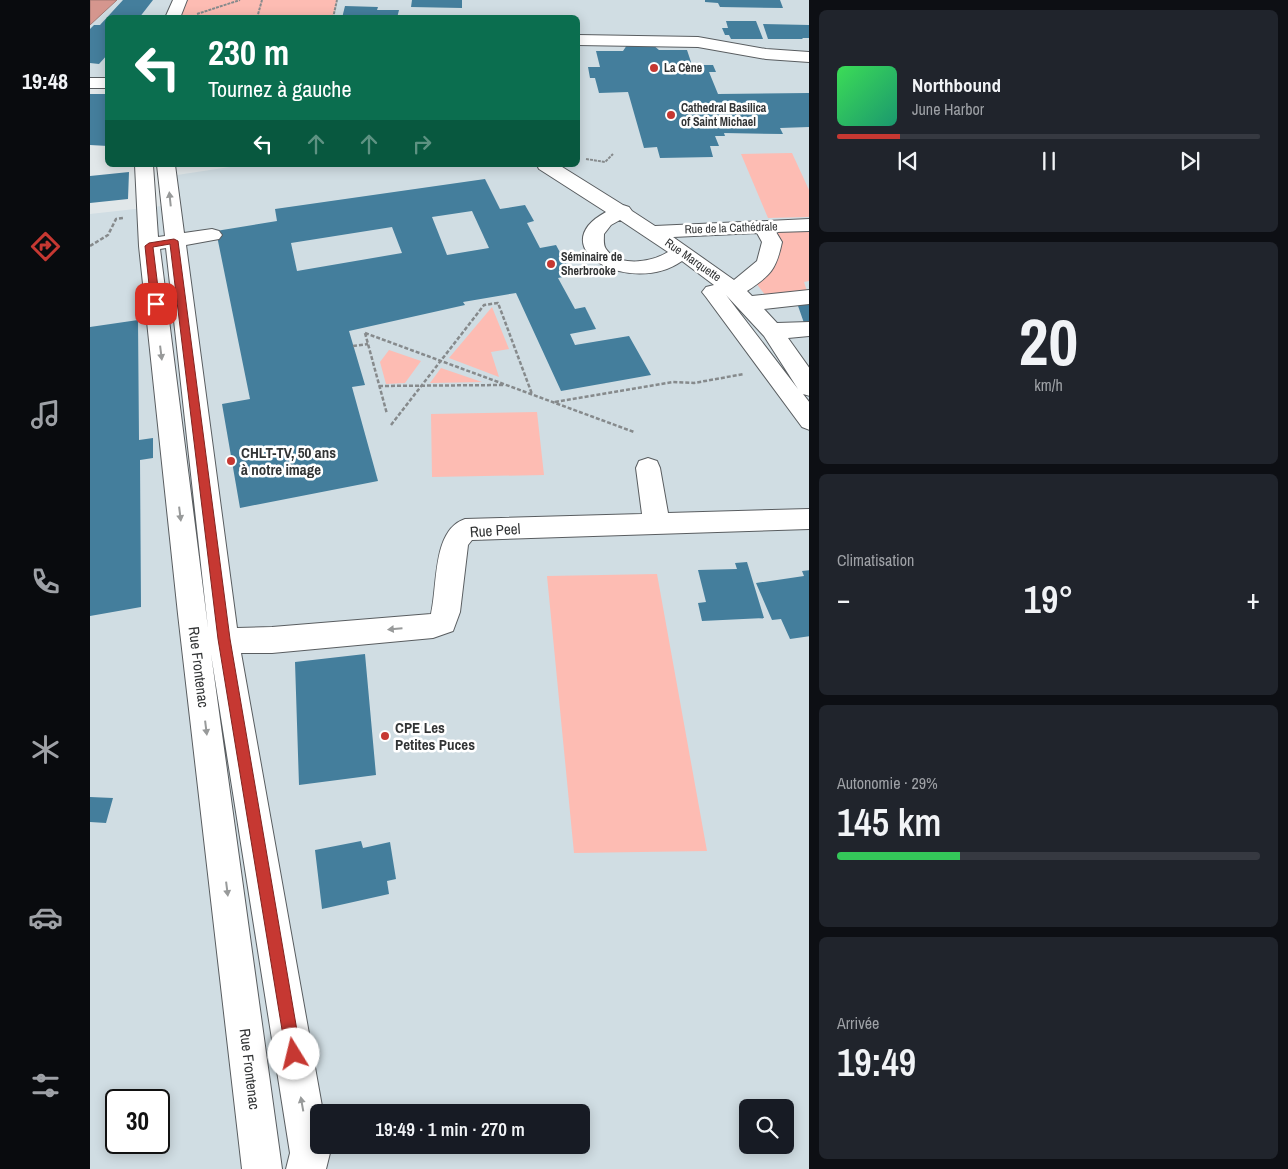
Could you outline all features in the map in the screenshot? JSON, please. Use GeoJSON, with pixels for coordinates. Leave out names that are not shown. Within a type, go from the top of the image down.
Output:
{"type":"FeatureCollection","features":[{"type":"Feature","properties":{"kind":"street"},"geometry":{"type":"LineString","coordinates":[[173,15],[180,0]]}},
{"type":"Feature","properties":{"kind":"street"},"geometry":{"type":"LineString","coordinates":[[580,40],[698,42],[766,54],[809,57]]}},
{"type":"Feature","properties":{"kind":"street"},"geometry":{"type":"LineString","coordinates":[[90,83],[105,83]]}},
{"type":"Feature","properties":{"kind":"street","name":"Rue Frontenac"},"geometry":{"type":"LineString","coordinates":[[144,167],[161,243],[210,641],[262,1169]]}},
{"type":"Feature","properties":{"kind":"street","name":"Rue Frontenac"},"geometry":{"type":"LineString","coordinates":[[161,243],[166,167]]}},
{"type":"Feature","properties":{"kind":"street","name":"Rue Marquette"},"geometry":{"type":"LineString","coordinates":[[549,167],[622,211],[684,253],[740,297],[772,330],[809,388]]}},
{"type":"Feature","properties":{"kind":"street"},"geometry":{"type":"LineString","coordinates":[[622,211],[604,221],[594,233],[594,247],[606,261],[628,267],[649,267],[661,264],[684,253]]}},
{"type":"Feature","properties":{"kind":"street","name":"Rue de la Cathédrale"},"geometry":{"type":"LineString","coordinates":[[652,232],[809,225]]}},
{"type":"Feature","properties":{"kind":"street"},"geometry":{"type":"LineString","coordinates":[[740,297],[752,278],[767,263],[772,242],[763,227]]}},
{"type":"Feature","properties":{"kind":"street"},"geometry":{"type":"LineString","coordinates":[[161,243],[212,235]]}},
{"type":"Feature","properties":{"kind":"street"},"geometry":{"type":"LineString","coordinates":[[684,253],[682,270],[716,294],[809,421]]}},
{"type":"Feature","properties":{"kind":"street"},"geometry":{"type":"LineString","coordinates":[[740,297],[809,297]]}},
{"type":"Feature","properties":{"kind":"street"},"geometry":{"type":"LineString","coordinates":[[772,330],[809,329]]}},
{"type":"Feature","properties":{"kind":"street"},"geometry":{"type":"LineString","coordinates":[[648,468],[657,524]]}},
{"type":"Feature","properties":{"kind":"street","name":"Rue Peel"},"geometry":{"type":"LineString","coordinates":[[210,641],[272,640],[433,626],[443,622],[455,542],[465,530],[809,518]]}},
{"type":"Feature","properties":{"kind":"street","name":"Rue Frontenac"},"geometry":{"type":"LineString","coordinates":[[210,641],[310,1152],[306,1169]]}},
{"type":"Feature","properties":{"kind":"path"},"geometry":{"type":"LineString","coordinates":[[196,15],[240,0]]}},
{"type":"Feature","properties":{"kind":"path"},"geometry":{"type":"LineString","coordinates":[[258,15],[262,0]]}},
{"type":"Feature","properties":{"kind":"path"},"geometry":{"type":"LineString","coordinates":[[334,15],[337,0]]}},
{"type":"Feature","properties":{"kind":"path"},"geometry":{"type":"LineString","coordinates":[[586,159],[605,162],[613,154]]}},
{"type":"Feature","properties":{"kind":"path"},"geometry":{"type":"LineString","coordinates":[[90,246],[108,235],[116,219]]}},
{"type":"Feature","properties":{"kind":"path"},"geometry":{"type":"LineString","coordinates":[[391,425],[484,305],[498,303],[532,394]]}},
{"type":"Feature","properties":{"kind":"path"},"geometry":{"type":"LineString","coordinates":[[387,414],[365,333],[634,432]]}},
{"type":"Feature","properties":{"kind":"path"},"geometry":{"type":"LineString","coordinates":[[353,346],[368,344]]}},
{"type":"Feature","properties":{"kind":"path"},"geometry":{"type":"LineString","coordinates":[[554,402],[673,382],[694,383],[771,369]]}},
{"type":"Feature","properties":{"kind":"path"},"geometry":{"type":"LineString","coordinates":[[380,386],[506,385]]}},
{"type":"Feature","properties":{"kind":"shaded area"},"geometry":{"type":"Polygon","coordinates":[[[90,0],[117,0],[90,25],[90,0]]]}},
{"type":"Feature","properties":{"kind":"shaded area"},"geometry":{"type":"Polygon","coordinates":[[[117,0],[809,0],[809,1169],[90,1169],[90,214],[180,204],[177,175],[230,167],[580,167],[580,15],[105,15],[105,82],[90,82],[90,25],[117,0]]]}},
{"type":"Feature","properties":{"kind":"shaded area"},"geometry":{"type":"Polygon","coordinates":[[[183,0],[337,0],[333,15],[174,15],[183,0]]]}},
{"type":"Feature","properties":{"kind":"shaded area"},"geometry":{"type":"Polygon","coordinates":[[[792,153],[809,190],[809,217],[768,218],[741,154],[792,153]]]}},
{"type":"Feature","properties":{"kind":"shaded area"},"geometry":{"type":"Polygon","coordinates":[[[809,225],[809,281],[804,282],[808,294],[766,296],[752,278],[767,263],[763,227],[809,225]]]}},
{"type":"Feature","properties":{"kind":"shaded area"},"geometry":{"type":"Polygon","coordinates":[[[492,307],[509,349],[491,352],[499,377],[449,358],[492,307]]]}},
{"type":"Feature","properties":{"kind":"shaded area"},"geometry":{"type":"Polygon","coordinates":[[[389,350],[421,361],[405,383],[386,384],[380,362],[389,350]]]}},
{"type":"Feature","properties":{"kind":"shaded area"},"geometry":{"type":"Polygon","coordinates":[[[441,368],[482,382],[430,383],[441,368]]]}},
{"type":"Feature","properties":{"kind":"shaded area"},"geometry":{"type":"Polygon","coordinates":[[[537,412],[544,475],[432,477],[431,414],[537,412]]]}},
{"type":"Feature","properties":{"kind":"shaded area"},"geometry":{"type":"Polygon","coordinates":[[[657,574],[707,851],[574,853],[547,576],[657,574]]]}},
{"type":"Feature","properties":{"kind":"building"},"geometry":{"type":"Polygon","coordinates":[[[123,0],[153,0],[141,15],[109,15],[123,0]]]}},
{"type":"Feature","properties":{"kind":"building"},"geometry":{"type":"Polygon","coordinates":[[[412,0],[462,0],[462,8],[411,7],[412,0]]]}},
{"type":"Feature","properties":{"kind":"building"},"geometry":{"type":"Polygon","coordinates":[[[705,0],[780,0],[783,8],[720,7],[718,3],[705,2],[705,0]]]}},
{"type":"Feature","properties":{"kind":"building"},"geometry":{"type":"Polygon","coordinates":[[[345,6],[378,7],[377,10],[399,10],[398,15],[343,15],[345,6]]]}},
{"type":"Feature","properties":{"kind":"building"},"geometry":{"type":"Polygon","coordinates":[[[105,20],[105,57],[99,64],[90,63],[90,29],[94,25],[100,25],[105,20]]]}},
{"type":"Feature","properties":{"kind":"building"},"geometry":{"type":"Polygon","coordinates":[[[726,21],[756,21],[763,39],[731,39],[729,35],[725,35],[722,28],[728,28],[726,21]]]}},
{"type":"Feature","properties":{"kind":"building"},"geometry":{"type":"Polygon","coordinates":[[[763,24],[809,25],[809,38],[768,39],[763,24]]]}},
{"type":"Feature","properties":{"kind":"building","name":"Cathedral Basilica of Saint Michael"},"geometry":{"type":"Polygon","coordinates":[[[627,45],[653,45],[659,50],[687,50],[692,65],[713,65],[716,72],[709,72],[718,94],[809,93],[809,127],[780,128],[783,134],[724,133],[725,136],[715,136],[719,146],[710,146],[713,157],[660,158],[657,147],[644,148],[628,92],[599,93],[595,78],[590,78],[588,67],[600,67],[596,51],[623,51],[627,45]]]}},
{"type":"Feature","properties":{"kind":"building"},"geometry":{"type":"Polygon","coordinates":[[[90,94],[105,94],[105,146],[90,145],[90,94]]]}},
{"type":"Feature","properties":{"kind":"building"},"geometry":{"type":"Polygon","coordinates":[[[129,172],[128,199],[90,203],[90,176],[129,172]]]}},
{"type":"Feature","properties":{"kind":"building"},"geometry":{"type":"Polygon","coordinates":[[[485,179],[500,209],[525,205],[534,221],[527,223],[540,248],[556,245],[572,275],[558,278],[575,309],[585,307],[596,329],[570,334],[575,345],[629,336],[651,375],[561,391],[516,293],[463,302],[465,305],[349,331],[365,385],[352,387],[378,481],[240,508],[222,404],[250,399],[216,231],[277,221],[275,209],[485,179]],[[472,211],[432,217],[447,255],[489,248],[472,211]],[[392,227],[291,243],[297,271],[402,253],[392,227]]]}},
{"type":"Feature","properties":{"kind":"building"},"geometry":{"type":"Polygon","coordinates":[[[797,303],[809,303],[809,323],[804,323],[797,303]]]}},
{"type":"Feature","properties":{"kind":"building"},"geometry":{"type":"Polygon","coordinates":[[[138,320],[139,440],[153,438],[153,458],[140,460],[141,607],[90,616],[90,327],[138,320]]]}},
{"type":"Feature","properties":{"kind":"building"},"geometry":{"type":"Polygon","coordinates":[[[747,562],[764,618],[702,621],[698,603],[706,602],[698,570],[737,569],[735,563],[747,562]]]}},
{"type":"Feature","properties":{"kind":"building"},"geometry":{"type":"Polygon","coordinates":[[[809,570],[809,636],[790,639],[781,619],[772,620],[756,583],[804,576],[802,571],[809,570]]]}},
{"type":"Feature","properties":{"kind":"building"},"geometry":{"type":"Polygon","coordinates":[[[365,654],[376,775],[299,785],[295,662],[365,654]]]}},
{"type":"Feature","properties":{"kind":"building"},"geometry":{"type":"Polygon","coordinates":[[[90,797],[113,798],[106,823],[90,822],[90,797]]]}},
{"type":"Feature","properties":{"kind":"building"},"geometry":{"type":"Polygon","coordinates":[[[361,841],[363,848],[390,842],[396,879],[387,881],[389,894],[322,909],[315,850],[361,841]]]}},
{"type":"Feature","properties":{"kind":"place","name":"La Cène"},"geometry":{"type":"Point","coordinates":[654,68]}},
{"type":"Feature","properties":{"kind":"place","name":"Cathedral Basilica of Saint Michael"},"geometry":{"type":"Point","coordinates":[671,115]}},
{"type":"Feature","properties":{"kind":"place","name":"Séminaire de Sherbrooke"},"geometry":{"type":"Point","coordinates":[551,264]}},
{"type":"Feature","properties":{"kind":"place","name":"CHLT-TV, 50 ans à notre image"},"geometry":{"type":"Point","coordinates":[231,461]}},
{"type":"Feature","properties":{"kind":"place","name":"CPE Les Petites Puces"},"geometry":{"type":"Point","coordinates":[385,736]}},
{"type":"Feature","properties":{"kind":"route"},"geometry":{"type":"LineString","coordinates":[[156,304],[149,246],[174,241],[224,639],[294,1054]]}}]}
